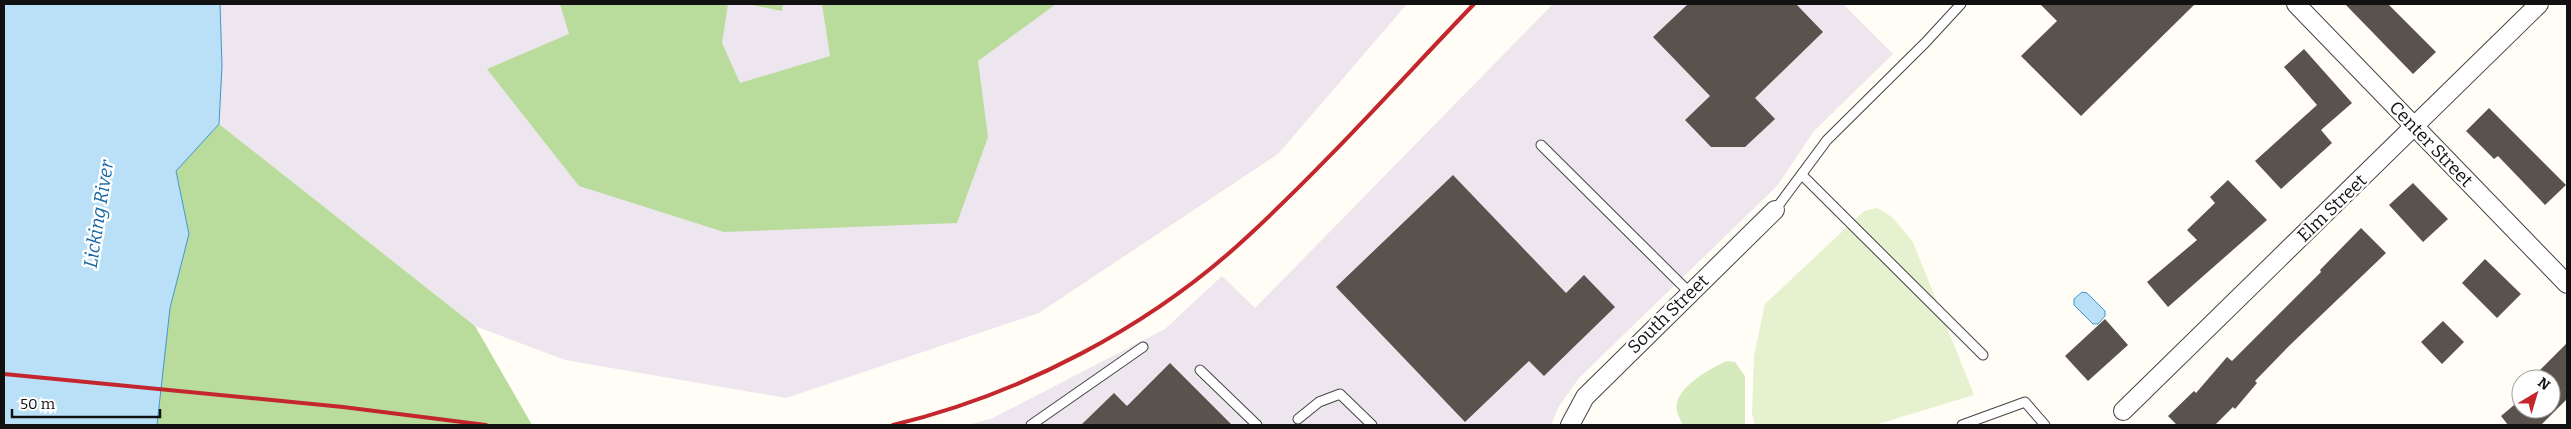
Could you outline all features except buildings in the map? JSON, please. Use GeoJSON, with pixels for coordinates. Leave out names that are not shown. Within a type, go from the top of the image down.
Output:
{"type":"FeatureCollection","features":[{"type":"Feature","properties":{"kind":"street","name":"Center Street"},"geometry":{"type":"LineString","coordinates":[[2296,4],[2567,284]]}},
{"type":"Feature","properties":{"kind":"street","name":"Elm Street"},"geometry":{"type":"LineString","coordinates":[[2124,412],[2539,4]]}},
{"type":"Feature","properties":{"kind":"street","name":"South Street"},"geometry":{"type":"LineString","coordinates":[[1570,425],[1585,398],[1775,210]]}},
{"type":"Feature","properties":{"kind":"lane"},"geometry":{"type":"LineString","coordinates":[[1775,210],[1827,140],[1925,43],[1961,4]]}},
{"type":"Feature","properties":{"kind":"lane"},"geometry":{"type":"LineString","coordinates":[[1541,145],[1690,293]]}},
{"type":"Feature","properties":{"kind":"lane"},"geometry":{"type":"LineString","coordinates":[[1802,175],[1982,355]]}},
{"type":"Feature","properties":{"kind":"lane"},"geometry":{"type":"LineString","coordinates":[[1031,425],[1143,347]]}},
{"type":"Feature","properties":{"kind":"lane"},"geometry":{"type":"LineString","coordinates":[[1200,370],[1257,425]]}},
{"type":"Feature","properties":{"kind":"lane"},"geometry":{"type":"LineString","coordinates":[[1298,419],[1319,402],[1340,394],[1372,425]]}},
{"type":"Feature","properties":{"kind":"lane"},"geometry":{"type":"LineString","coordinates":[[1962,425],[2025,402],[2045,425]]}},
{"type":"Feature","properties":{"kind":"shaded area"},"geometry":{"type":"Polygon","coordinates":[[[220,4],[1407,4],[1278,154],[1039,313],[786,398],[565,360],[475,326],[219,124],[222,66],[220,4]]]}},
{"type":"Feature","properties":{"kind":"shaded area"},"geometry":{"type":"Polygon","coordinates":[[[1553,4],[1843,4],[1893,54],[1814,131],[1777,186],[1579,378],[1559,406],[1551,425],[968,425],[993,418],[1165,329],[1222,276],[1255,308],[1553,4]]]}},
{"type":"Feature","properties":{"kind":"green space"},"geometry":{"type":"Polygon","coordinates":[[[560,4],[728,4],[722,43],[740,83],[830,56],[822,4],[1056,4],[978,61],[988,137],[957,223],[724,232],[579,186],[487,69],[569,34],[560,4]]]}},
{"type":"Feature","properties":{"kind":"green space"},"geometry":{"type":"Polygon","coordinates":[[[747,4],[783,4],[782,11],[747,4]]]}},
{"type":"Feature","properties":{"kind":"green space"},"geometry":{"type":"Polygon","coordinates":[[[219,124],[475,326],[532,425],[157,425],[170,308],[189,234],[176,171],[219,124]]]}},
{"type":"Feature","properties":{"kind":"green space"},"geometry":{"type":"Polygon","coordinates":[[[1877,208],[1892,217],[1913,242],[1974,395],[1875,425],[1755,425],[1752,414],[1754,356],[1765,304],[1864,211],[1877,208]]]}},
{"type":"Feature","properties":{"kind":"green space"},"geometry":{"type":"Polygon","coordinates":[[[1726,361],[1735,362],[1745,376],[1745,425],[1683,425],[1677,411],[1680,395],[1702,375],[1726,361]]]}},
{"type":"Feature","properties":{"kind":"water","name":"Licking River"},"geometry":{"type":"Polygon","coordinates":[[[4,4],[220,4],[222,66],[219,124],[176,171],[189,234],[170,308],[157,425],[4,425],[4,4]]]}},
{"type":"Feature","properties":{"kind":"water"},"geometry":{"type":"Polygon","coordinates":[[[2082,292],[2087,293],[2105,311],[2105,316],[2098,324],[2093,324],[2074,305],[2074,299],[2082,292]]]}},
{"type":"Feature","properties":{"kind":"railway"},"geometry":{"type":"LineString","coordinates":[[893,425],[941,412],[1036,376],[1126,328],[1169,300],[1209,270],[1277,209],[1474,4]]}},
{"type":"Feature","properties":{"kind":"railway"},"geometry":{"type":"LineString","coordinates":[[4,374],[343,407],[486,425]]}}]}
